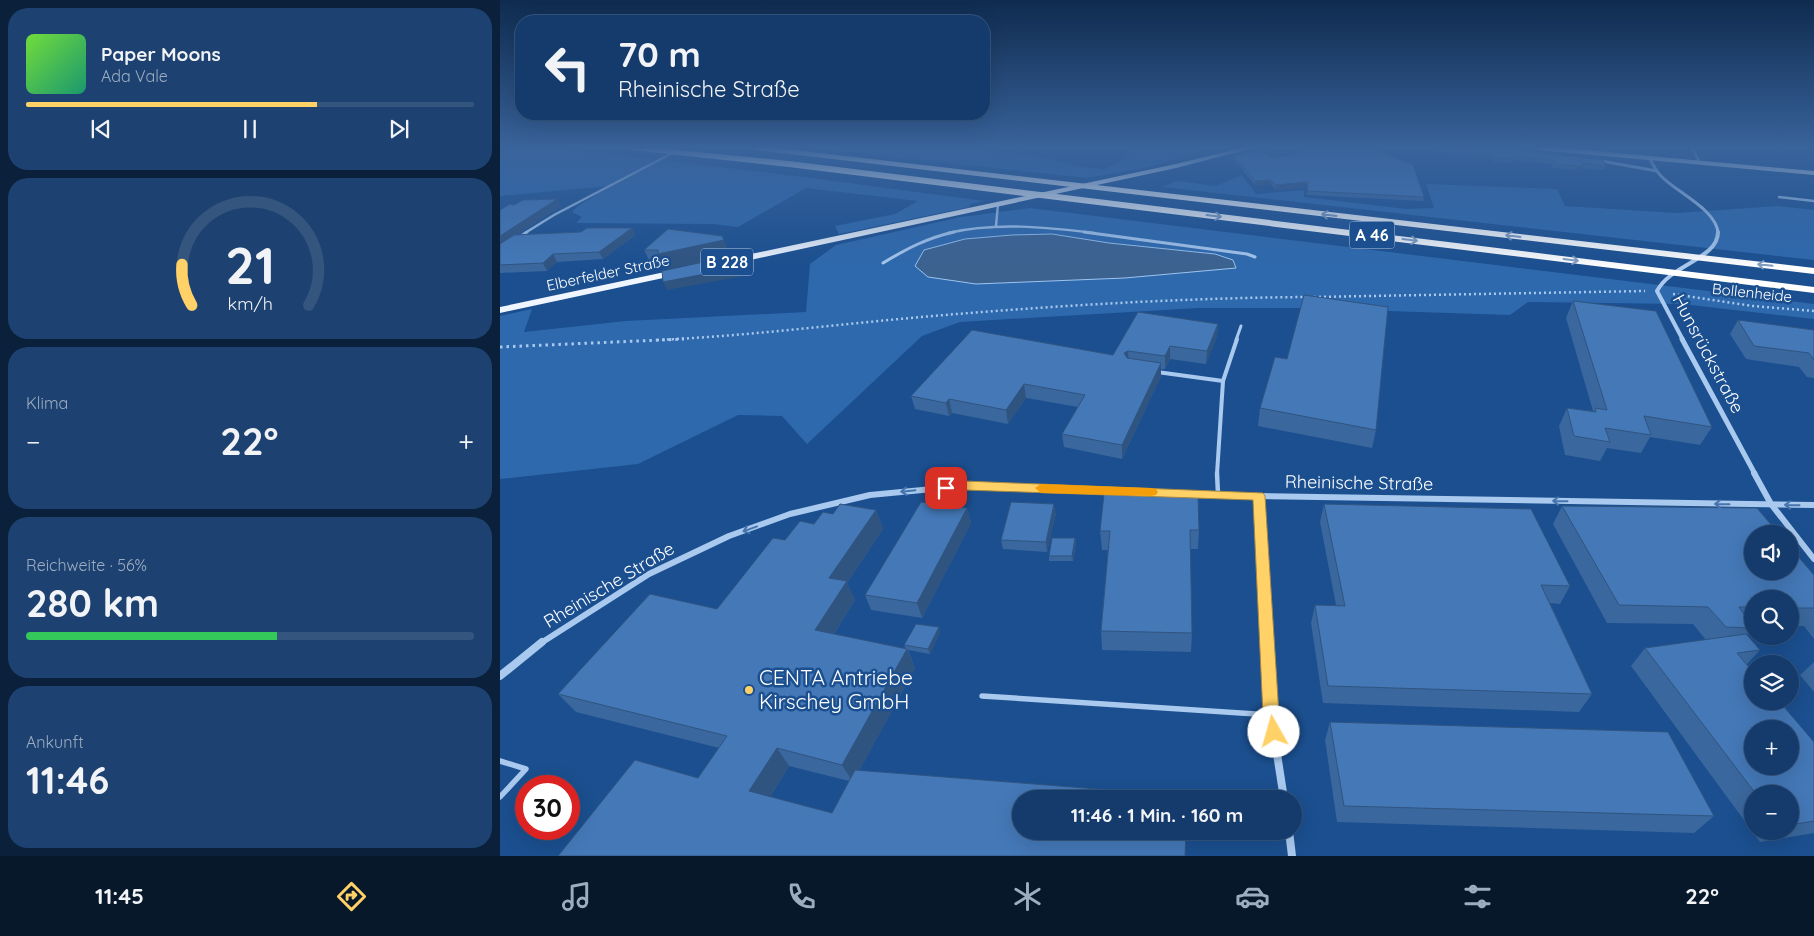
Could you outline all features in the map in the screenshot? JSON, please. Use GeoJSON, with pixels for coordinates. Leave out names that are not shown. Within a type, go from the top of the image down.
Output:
{"type":"FeatureCollection","features":[{"type":"Feature","properties":{"kind":"highway","name":"A 46"},"geometry":{"type":"LineString","coordinates":[[987,188],[1814,290]]}},
{"type":"Feature","properties":{"kind":"highway","name":"A 46"},"geometry":{"type":"LineString","coordinates":[[1102,188],[1814,271]]}},
{"type":"Feature","properties":{"kind":"main road","name":"B 228"},"geometry":{"type":"LineString","coordinates":[[713,265],[1070,188]]}},
{"type":"Feature","properties":{"kind":"main road","name":"Elberfelder Straße"},"geometry":{"type":"LineString","coordinates":[[500,310],[693,269]]}},
{"type":"Feature","properties":{"kind":"street","name":"Hunsrückstraße"},"geometry":{"type":"LineString","coordinates":[[1675,188],[1695,202],[1709,216],[1717,226],[1718,238],[1712,248],[1663,280],[1657,291],[1771,504],[1814,559]]}},
{"type":"Feature","properties":{"kind":"street","name":"Rheinische Straße"},"geometry":{"type":"LineString","coordinates":[[500,676],[546,639],[649,574],[729,536],[790,514],[870,495],[964,486],[1259,496],[1814,505]]}},
{"type":"Feature","properties":{"kind":"street"},"geometry":{"type":"LineString","coordinates":[[1259,496],[1271,715],[1283,790]]}},
{"type":"Feature","properties":{"kind":"street"},"geometry":{"type":"LineString","coordinates":[[1290,840],[1292,856]]}},
{"type":"Feature","properties":{"kind":"lane"},"geometry":{"type":"LineString","coordinates":[[518,238],[554,215],[605,188]]}},
{"type":"Feature","properties":{"kind":"lane"},"geometry":{"type":"LineString","coordinates":[[1779,197],[1814,200]]}},
{"type":"Feature","properties":{"kind":"lane"},"geometry":{"type":"LineString","coordinates":[[996,226],[998,204]]}},
{"type":"Feature","properties":{"kind":"lane"},"geometry":{"type":"LineString","coordinates":[[883,263],[899,250],[915,243],[945,234],[996,226],[1070,230],[1247,254],[1256,257]]}},
{"type":"Feature","properties":{"kind":"lane"},"geometry":{"type":"LineString","coordinates":[[1218,494],[1223,381],[1241,326]]}},
{"type":"Feature","properties":{"kind":"lane"},"geometry":{"type":"LineString","coordinates":[[1147,370],[1223,381]]}},
{"type":"Feature","properties":{"kind":"lane"},"geometry":{"type":"LineString","coordinates":[[982,696],[1271,715]]}},
{"type":"Feature","properties":{"kind":"lane"},"geometry":{"type":"LineString","coordinates":[[500,761],[526,769],[500,797]]}},
{"type":"Feature","properties":{"kind":"path","name":"Bollenheide"},"geometry":{"type":"LineString","coordinates":[[500,347],[720,336],[922,317],[1204,298],[1657,291],[1753,306],[1814,311]]}},
{"type":"Feature","properties":{"kind":"shaded area"},"geometry":{"type":"Polygon","coordinates":[[[500,188],[589,188],[500,196],[500,188]]]}},
{"type":"Feature","properties":{"kind":"shaded area"},"geometry":{"type":"Polygon","coordinates":[[[608,188],[884,188],[985,201],[971,204],[969,207],[839,234],[835,226],[895,214],[918,201],[806,188],[738,227],[713,224],[576,223],[582,217],[572,212],[578,206],[608,188]]]}},
{"type":"Feature","properties":{"kind":"shaded area"},"geometry":{"type":"Polygon","coordinates":[[[1170,188],[1252,188],[1256,194],[1304,190],[1304,197],[1406,209],[1434,208],[1427,188],[1529,188],[1557,189],[1565,206],[1677,213],[1777,206],[1814,210],[1814,260],[1170,188]]]}},
{"type":"Feature","properties":{"kind":"shaded area"},"geometry":{"type":"Polygon","coordinates":[[[1030,208],[1814,304],[1814,319],[1682,304],[1528,302],[1510,315],[1296,308],[1198,308],[960,322],[922,336],[807,444],[782,416],[738,415],[638,464],[500,479],[500,316],[532,309],[524,332],[626,321],[806,312],[810,264],[836,245],[961,217],[1030,208]],[[1052,234],[965,239],[1215,254],[1109,243],[1052,234]]]}},
{"type":"Feature","properties":{"kind":"shaded area"},"geometry":{"type":"Polygon","coordinates":[[[1052,234],[1109,243],[1215,254],[1233,260],[1236,268],[1125,278],[976,284],[928,277],[915,266],[924,250],[965,239],[1052,234]]]}},
{"type":"Feature","properties":{"kind":"building"},"geometry":{"type":"Polygon","coordinates":[[[1308,188],[1421,188],[1424,197],[1308,191],[1308,188]]]}},
{"type":"Feature","properties":{"kind":"building"},"geometry":{"type":"Polygon","coordinates":[[[557,199],[500,236],[500,210],[510,204],[514,205],[523,200],[557,199]]]}},
{"type":"Feature","properties":{"kind":"building"},"geometry":{"type":"Polygon","coordinates":[[[587,228],[632,228],[599,252],[553,254],[543,263],[500,265],[500,244],[514,235],[581,232],[587,228]]]}},
{"type":"Feature","properties":{"kind":"building"},"geometry":{"type":"Polygon","coordinates":[[[668,229],[722,236],[724,240],[658,254],[658,250],[644,250],[668,229]]]}},
{"type":"Feature","properties":{"kind":"building"},"geometry":{"type":"Polygon","coordinates":[[[731,256],[736,268],[663,282],[662,271],[731,256]]]}},
{"type":"Feature","properties":{"kind":"building"},"geometry":{"type":"Polygon","coordinates":[[[1304,295],[1388,307],[1376,430],[1260,408],[1275,357],[1287,359],[1304,295]]]}},
{"type":"Feature","properties":{"kind":"building"},"geometry":{"type":"Polygon","coordinates":[[[1573,301],[1656,311],[1712,427],[1644,416],[1651,435],[1605,428],[1610,442],[1574,436],[1567,408],[1596,412],[1595,408],[1607,410],[1573,301]]]}},
{"type":"Feature","properties":{"kind":"building"},"geometry":{"type":"Polygon","coordinates":[[[1138,312],[1218,324],[1207,351],[1170,346],[1165,356],[1128,351],[1124,353],[1127,358],[1161,363],[1122,445],[1062,434],[1085,395],[1024,384],[1006,410],[949,399],[946,403],[911,396],[972,330],[1113,355],[1138,312]]]}},
{"type":"Feature","properties":{"kind":"building"},"geometry":{"type":"Polygon","coordinates":[[[1738,320],[1814,330],[1814,360],[1809,353],[1754,346],[1738,320]]]}},
{"type":"Feature","properties":{"kind":"building"},"geometry":{"type":"Polygon","coordinates":[[[1104,494],[1198,496],[1199,530],[1190,530],[1192,633],[1101,631],[1110,531],[1100,531],[1104,494]]]}},
{"type":"Feature","properties":{"kind":"building"},"geometry":{"type":"Polygon","coordinates":[[[921,502],[967,508],[917,603],[865,595],[921,502]]]}},
{"type":"Feature","properties":{"kind":"building"},"geometry":{"type":"Polygon","coordinates":[[[1011,502],[1054,504],[1046,542],[1001,540],[1011,502]]]}},
{"type":"Feature","properties":{"kind":"building"},"geometry":{"type":"Polygon","coordinates":[[[840,504],[876,510],[829,578],[847,581],[815,630],[907,649],[842,765],[777,748],[749,791],[832,813],[855,770],[1110,790],[1012,790],[1012,840],[1186,840],[1185,856],[558,856],[571,840],[580,840],[580,829],[635,760],[698,778],[727,736],[558,694],[650,594],[717,609],[773,538],[785,540],[800,521],[814,524],[823,512],[833,514],[840,504]]]}},
{"type":"Feature","properties":{"kind":"building"},"geometry":{"type":"Polygon","coordinates":[[[1324,504],[1531,509],[1570,586],[1541,585],[1592,694],[1328,686],[1315,605],[1345,606],[1324,504]]]}},
{"type":"Feature","properties":{"kind":"building"},"geometry":{"type":"Polygon","coordinates":[[[1562,506],[1757,508],[1771,525],[1744,525],[1744,580],[1799,580],[1799,558],[1814,575],[1814,608],[1799,608],[1799,590],[1744,590],[1744,607],[1739,607],[1744,614],[1744,628],[1726,627],[1708,607],[1619,605],[1562,506]]]}},
{"type":"Feature","properties":{"kind":"building"},"geometry":{"type":"Polygon","coordinates":[[[1052,538],[1075,538],[1072,556],[1049,556],[1052,538]]]}},
{"type":"Feature","properties":{"kind":"building"},"geometry":{"type":"Polygon","coordinates":[[[916,624],[939,627],[928,649],[904,645],[916,624]]]}},
{"type":"Feature","properties":{"kind":"building"},"geometry":{"type":"Polygon","coordinates":[[[1744,634],[1744,645],[1756,645],[1760,650],[1737,653],[1744,661],[1744,710],[1787,710],[1795,720],[1744,720],[1744,775],[1799,775],[1799,724],[1814,742],[1814,821],[1799,824],[1799,785],[1749,785],[1645,648],[1744,634]]]}},
{"type":"Feature","properties":{"kind":"building"},"geometry":{"type":"Polygon","coordinates":[[[1330,722],[1668,732],[1714,816],[1344,806],[1330,722]]]}},
{"type":"Feature","properties":{"kind":"slow traffic"},"geometry":{"type":"LineString","coordinates":[[1041,488],[1151,492]]}},
{"type":"Feature","properties":{"kind":"place","name":"CENTA Antriebe Kirschey GmbH"},"geometry":{"type":"Point","coordinates":[749,690]}},
{"type":"Feature","properties":{"kind":"route"},"geometry":{"type":"LineString","coordinates":[[946,488],[964,486],[1259,496],[1271,715],[1274,732]]}}]}
